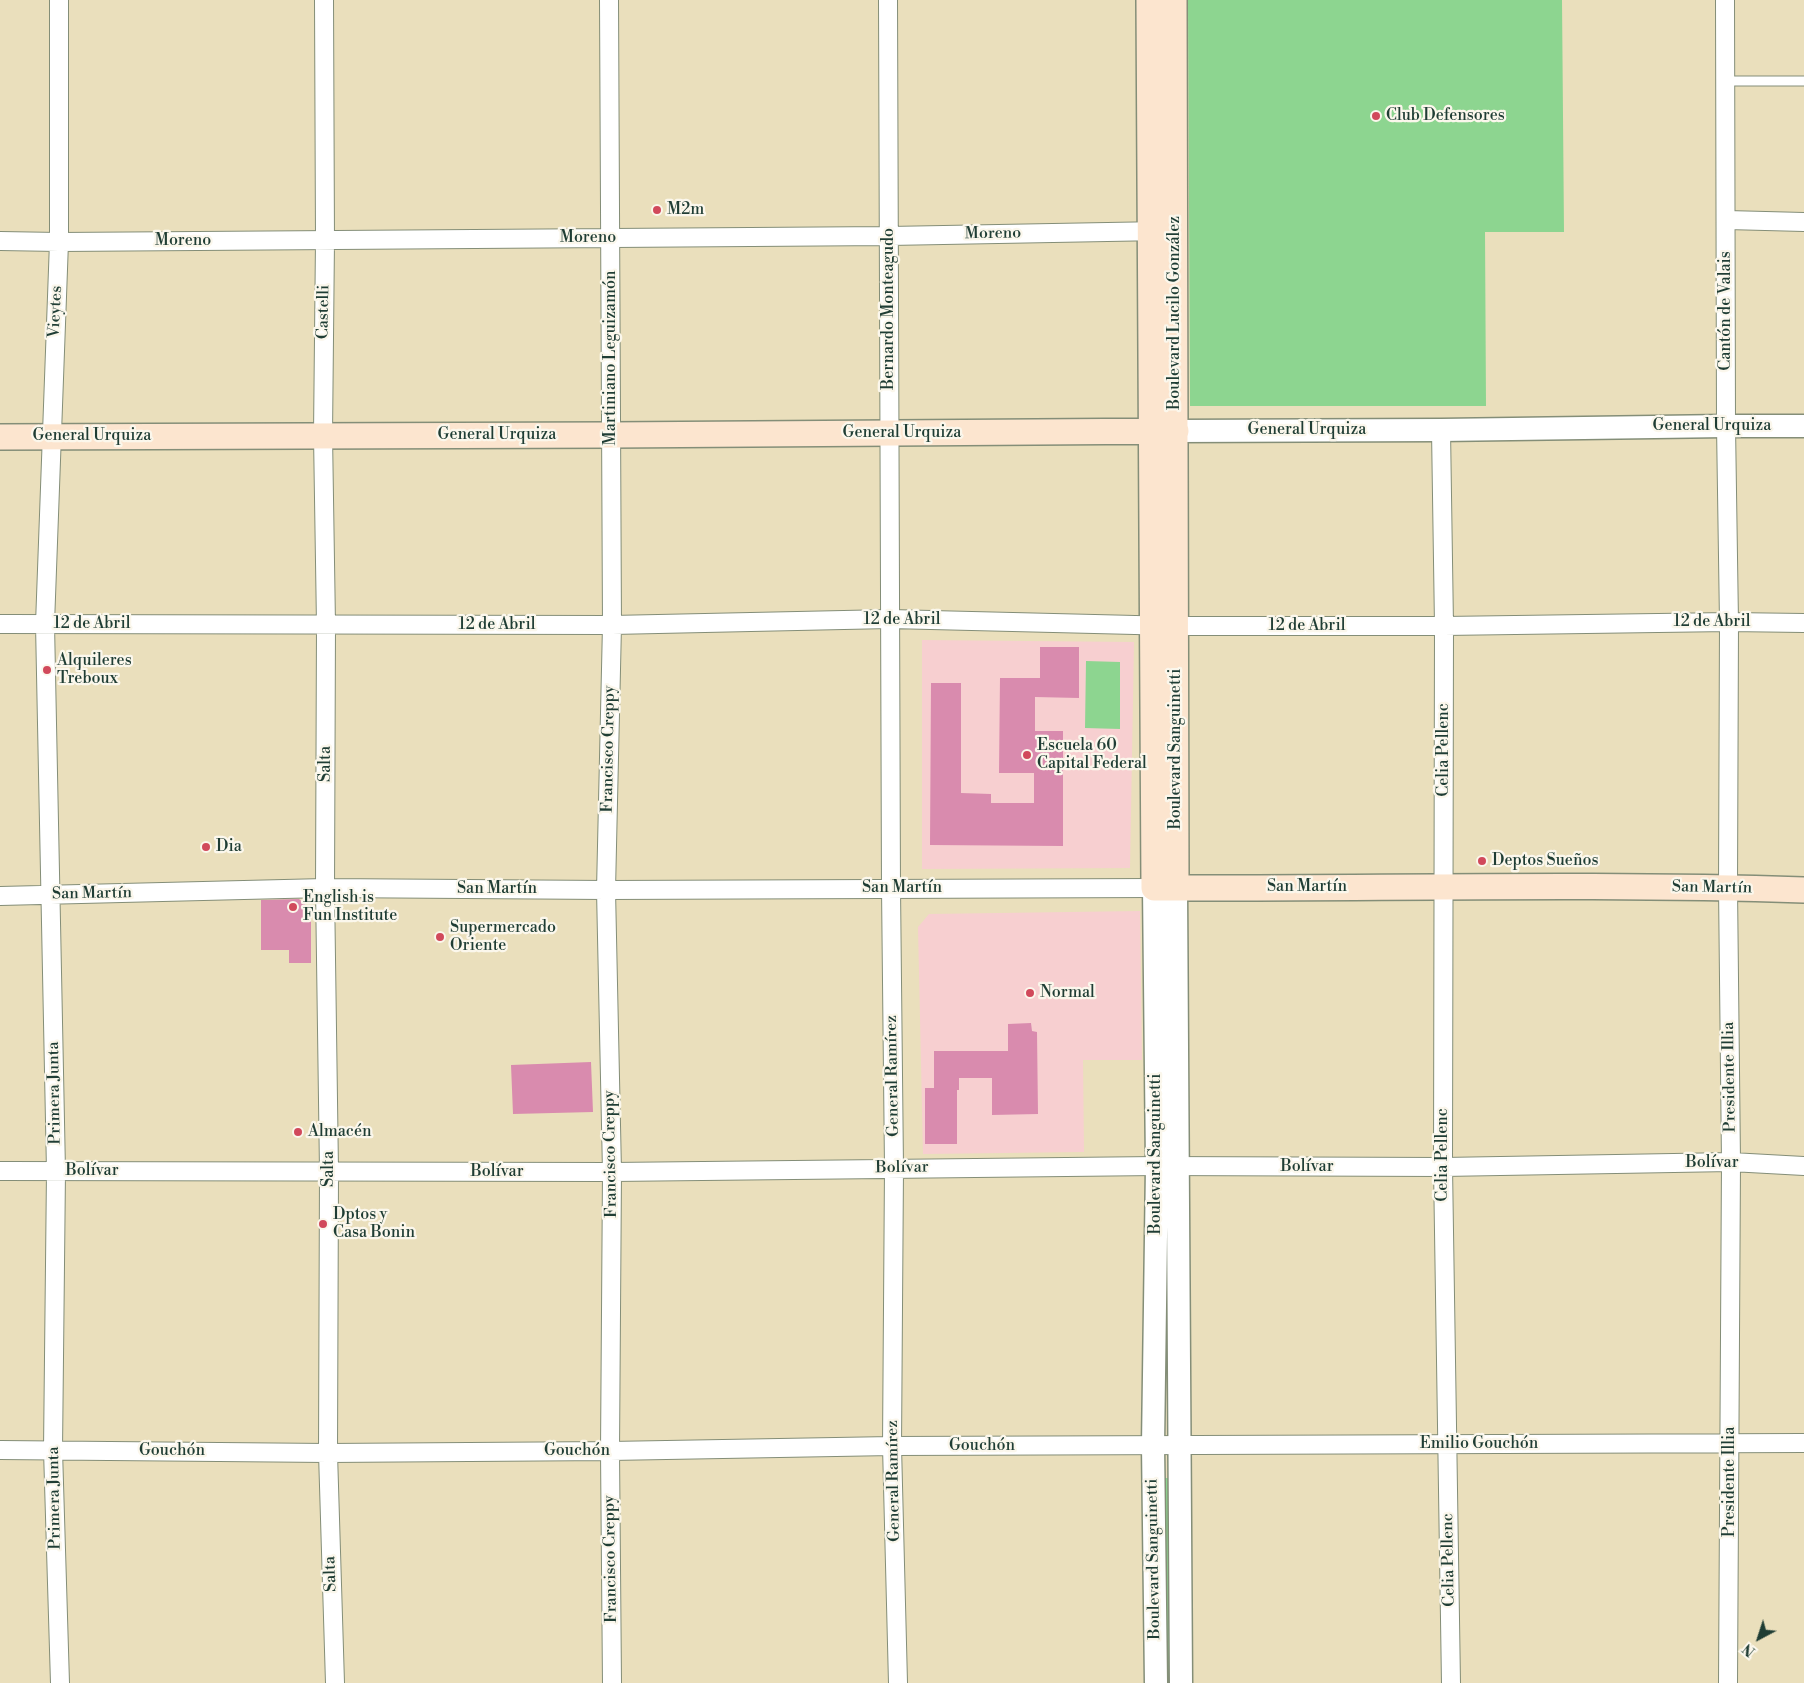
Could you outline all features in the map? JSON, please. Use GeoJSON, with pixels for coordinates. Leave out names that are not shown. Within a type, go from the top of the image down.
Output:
{"type":"FeatureCollection","features":[{"type":"Feature","properties":{"kind":"main road","name":"Boulevard Lucilo González"},"geometry":{"type":"LineString","coordinates":[[1149,0],[1151,430],[1165,626]]}},
{"type":"Feature","properties":{"kind":"main road","name":"Boulevard Lucilo González"},"geometry":{"type":"LineString","coordinates":[[1165,626],[1176,430],[1174,0]]}},
{"type":"Feature","properties":{"kind":"main road","name":"General Urquiza"},"geometry":{"type":"LineString","coordinates":[[0,437],[611,435],[1176,430]]}},
{"type":"Feature","properties":{"kind":"main road","name":"Boulevard Sanguinetti"},"geometry":{"type":"LineString","coordinates":[[1165,626],[1165,888]]}},
{"type":"Feature","properties":{"kind":"main road","name":"San Martín"},"geometry":{"type":"LineString","coordinates":[[1165,888],[1445,886],[1728,887],[1804,890]]}},
{"type":"Feature","properties":{"kind":"street","name":"Vieytes"},"geometry":{"type":"LineString","coordinates":[[44,624],[60,242],[59,0]]}},
{"type":"Feature","properties":{"kind":"street","name":"Castelli"},"geometry":{"type":"LineString","coordinates":[[324,0],[325,240],[323,435],[326,625]]}},
{"type":"Feature","properties":{"kind":"street","name":"Martiniano Leguizamón"},"geometry":{"type":"LineString","coordinates":[[609,0],[612,625]]}},
{"type":"Feature","properties":{"kind":"street","name":"Bernardo Monteagudo"},"geometry":{"type":"LineString","coordinates":[[888,0],[890,619]]}},
{"type":"Feature","properties":{"kind":"street","name":"Cantón de Valais"},"geometry":{"type":"LineString","coordinates":[[1725,0],[1726,426],[1729,622]]}},
{"type":"Feature","properties":{"kind":"street"},"geometry":{"type":"LineString","coordinates":[[1726,220],[1804,222]]}},
{"type":"Feature","properties":{"kind":"street","name":"Moreno"},"geometry":{"type":"LineString","coordinates":[[0,241],[889,236],[1175,230]]}},
{"type":"Feature","properties":{"kind":"street","name":"General Urquiza"},"geometry":{"type":"LineString","coordinates":[[1176,430],[1441,430],[1804,426]]}},
{"type":"Feature","properties":{"kind":"street","name":"Celia Pellenc"},"geometry":{"type":"LineString","coordinates":[[1441,430],[1445,886],[1443,1167],[1451,1683]]}},
{"type":"Feature","properties":{"kind":"street","name":"12 de Abril"},"geometry":{"type":"LineString","coordinates":[[0,624],[612,625],[890,619],[1165,626],[1804,623]]}},
{"type":"Feature","properties":{"kind":"street","name":"General Ramírez"},"geometry":{"type":"LineString","coordinates":[[890,619],[894,1168],[892,1446],[898,1683]]}},
{"type":"Feature","properties":{"kind":"street","name":"Presidente Illia"},"geometry":{"type":"LineString","coordinates":[[1728,1683],[1731,1162],[1728,887],[1729,622]]}},
{"type":"Feature","properties":{"kind":"street","name":"Primera Junta"},"geometry":{"type":"LineString","coordinates":[[44,624],[56,1171],[53,1450],[60,1683]]}},
{"type":"Feature","properties":{"kind":"street","name":"Salta"},"geometry":{"type":"LineString","coordinates":[[326,625],[325,888],[329,1171],[328,1453],[335,1683]]}},
{"type":"Feature","properties":{"kind":"street","name":"Francisco Creppy"},"geometry":{"type":"LineString","coordinates":[[612,625],[606,890],[612,1172],[610,1451],[612,1683]]}},
{"type":"Feature","properties":{"kind":"street","name":"San Martín"},"geometry":{"type":"LineString","coordinates":[[0,896],[325,888],[606,890],[1165,888]]}},
{"type":"Feature","properties":{"kind":"street","name":"Boulevard Sanguinetti"},"geometry":{"type":"LineString","coordinates":[[1165,888],[1167,1166],[1180,1445],[1182,1683]]}},
{"type":"Feature","properties":{"kind":"street","name":"Bolívar"},"geometry":{"type":"LineString","coordinates":[[0,1171],[612,1172],[1167,1166],[1443,1167],[1731,1162],[1804,1166]]}},
{"type":"Feature","properties":{"kind":"street","name":"Boulevard Sanguinetti"},"geometry":{"type":"LineString","coordinates":[[1156,1683],[1153,1446],[1167,1166]]}},
{"type":"Feature","properties":{"kind":"street","name":"Emilio Gouchón"},"geometry":{"type":"LineString","coordinates":[[1153,1446],[1804,1443]]}},
{"type":"Feature","properties":{"kind":"street","name":"Gouchón"},"geometry":{"type":"LineString","coordinates":[[0,1450],[328,1453],[892,1446],[1153,1446]]}},
{"type":"Feature","properties":{"kind":"lane"},"geometry":{"type":"LineString","coordinates":[[1726,81],[1804,81]]}},
{"type":"Feature","properties":{"kind":"shaded area","name":"Escuela 60 Capital Federal"},"geometry":{"type":"Polygon","coordinates":[[[922,640],[1134,642],[1130,868],[922,869],[922,640]]]}},
{"type":"Feature","properties":{"kind":"shaded area","name":"Normal"},"geometry":{"type":"Polygon","coordinates":[[[1140,911],[1142,1060],[1083,1060],[1084,1152],[923,1154],[918,927],[929,914],[1140,911]]]}},
{"type":"Feature","properties":{"kind":"green space","name":"Club Defensores"},"geometry":{"type":"Polygon","coordinates":[[[1188,0],[1562,0],[1564,232],[1485,232],[1486,406],[1190,406],[1188,0]]]}},
{"type":"Feature","properties":{"kind":"green space"},"geometry":{"type":"Polygon","coordinates":[[[1086,661],[1120,662],[1120,729],[1085,728],[1086,661]]]}},
{"type":"Feature","properties":{"kind":"green space"},"geometry":{"type":"Polygon","coordinates":[[[1159,1478],[1170,1478],[1171,1683],[1161,1683],[1159,1478]]]}},
{"type":"Feature","properties":{"kind":"building"},"geometry":{"type":"Polygon","coordinates":[[[1040,647],[1079,647],[1079,698],[1035,697],[1035,731],[1063,731],[1063,846],[930,845],[931,683],[961,683],[961,793],[991,794],[991,803],[1034,803],[1034,773],[999,773],[1000,678],[1040,678],[1040,647]]]}},
{"type":"Feature","properties":{"kind":"building"},"geometry":{"type":"Polygon","coordinates":[[[299,899],[311,910],[311,963],[289,963],[289,950],[261,950],[261,900],[299,899]]]}},
{"type":"Feature","properties":{"kind":"building"},"geometry":{"type":"Polygon","coordinates":[[[1031,1023],[1032,1031],[1037,1032],[1038,1114],[992,1115],[992,1078],[959,1078],[959,1090],[957,1090],[957,1144],[925,1144],[925,1088],[934,1088],[934,1051],[1008,1051],[1008,1024],[1031,1023]]]}},
{"type":"Feature","properties":{"kind":"building"},"geometry":{"type":"Polygon","coordinates":[[[591,1062],[593,1112],[513,1114],[511,1065],[591,1062]]]}},
{"type":"Feature","properties":{"kind":"place","name":"Club Defensores"},"geometry":{"type":"Point","coordinates":[1376,116]}},
{"type":"Feature","properties":{"kind":"place","name":"M2m"},"geometry":{"type":"Point","coordinates":[657,210]}},
{"type":"Feature","properties":{"kind":"place","name":"Alquileres Treboux"},"geometry":{"type":"Point","coordinates":[47,670]}},
{"type":"Feature","properties":{"kind":"place","name":"Escuela 60 Capital Federal"},"geometry":{"type":"Point","coordinates":[1027,755]}},
{"type":"Feature","properties":{"kind":"place","name":"Dia"},"geometry":{"type":"Point","coordinates":[206,847]}},
{"type":"Feature","properties":{"kind":"place","name":"Deptos Sueños"},"geometry":{"type":"Point","coordinates":[1482,861]}},
{"type":"Feature","properties":{"kind":"place","name":"English is Fun Institute"},"geometry":{"type":"Point","coordinates":[293,907]}},
{"type":"Feature","properties":{"kind":"place","name":"Supermercado Oriente"},"geometry":{"type":"Point","coordinates":[440,937]}},
{"type":"Feature","properties":{"kind":"place","name":"Normal"},"geometry":{"type":"Point","coordinates":[1030,993]}},
{"type":"Feature","properties":{"kind":"place","name":"Almacén"},"geometry":{"type":"Point","coordinates":[298,1132]}},
{"type":"Feature","properties":{"kind":"place","name":"Dptos y Casa Bonin"},"geometry":{"type":"Point","coordinates":[323,1224]}}]}
